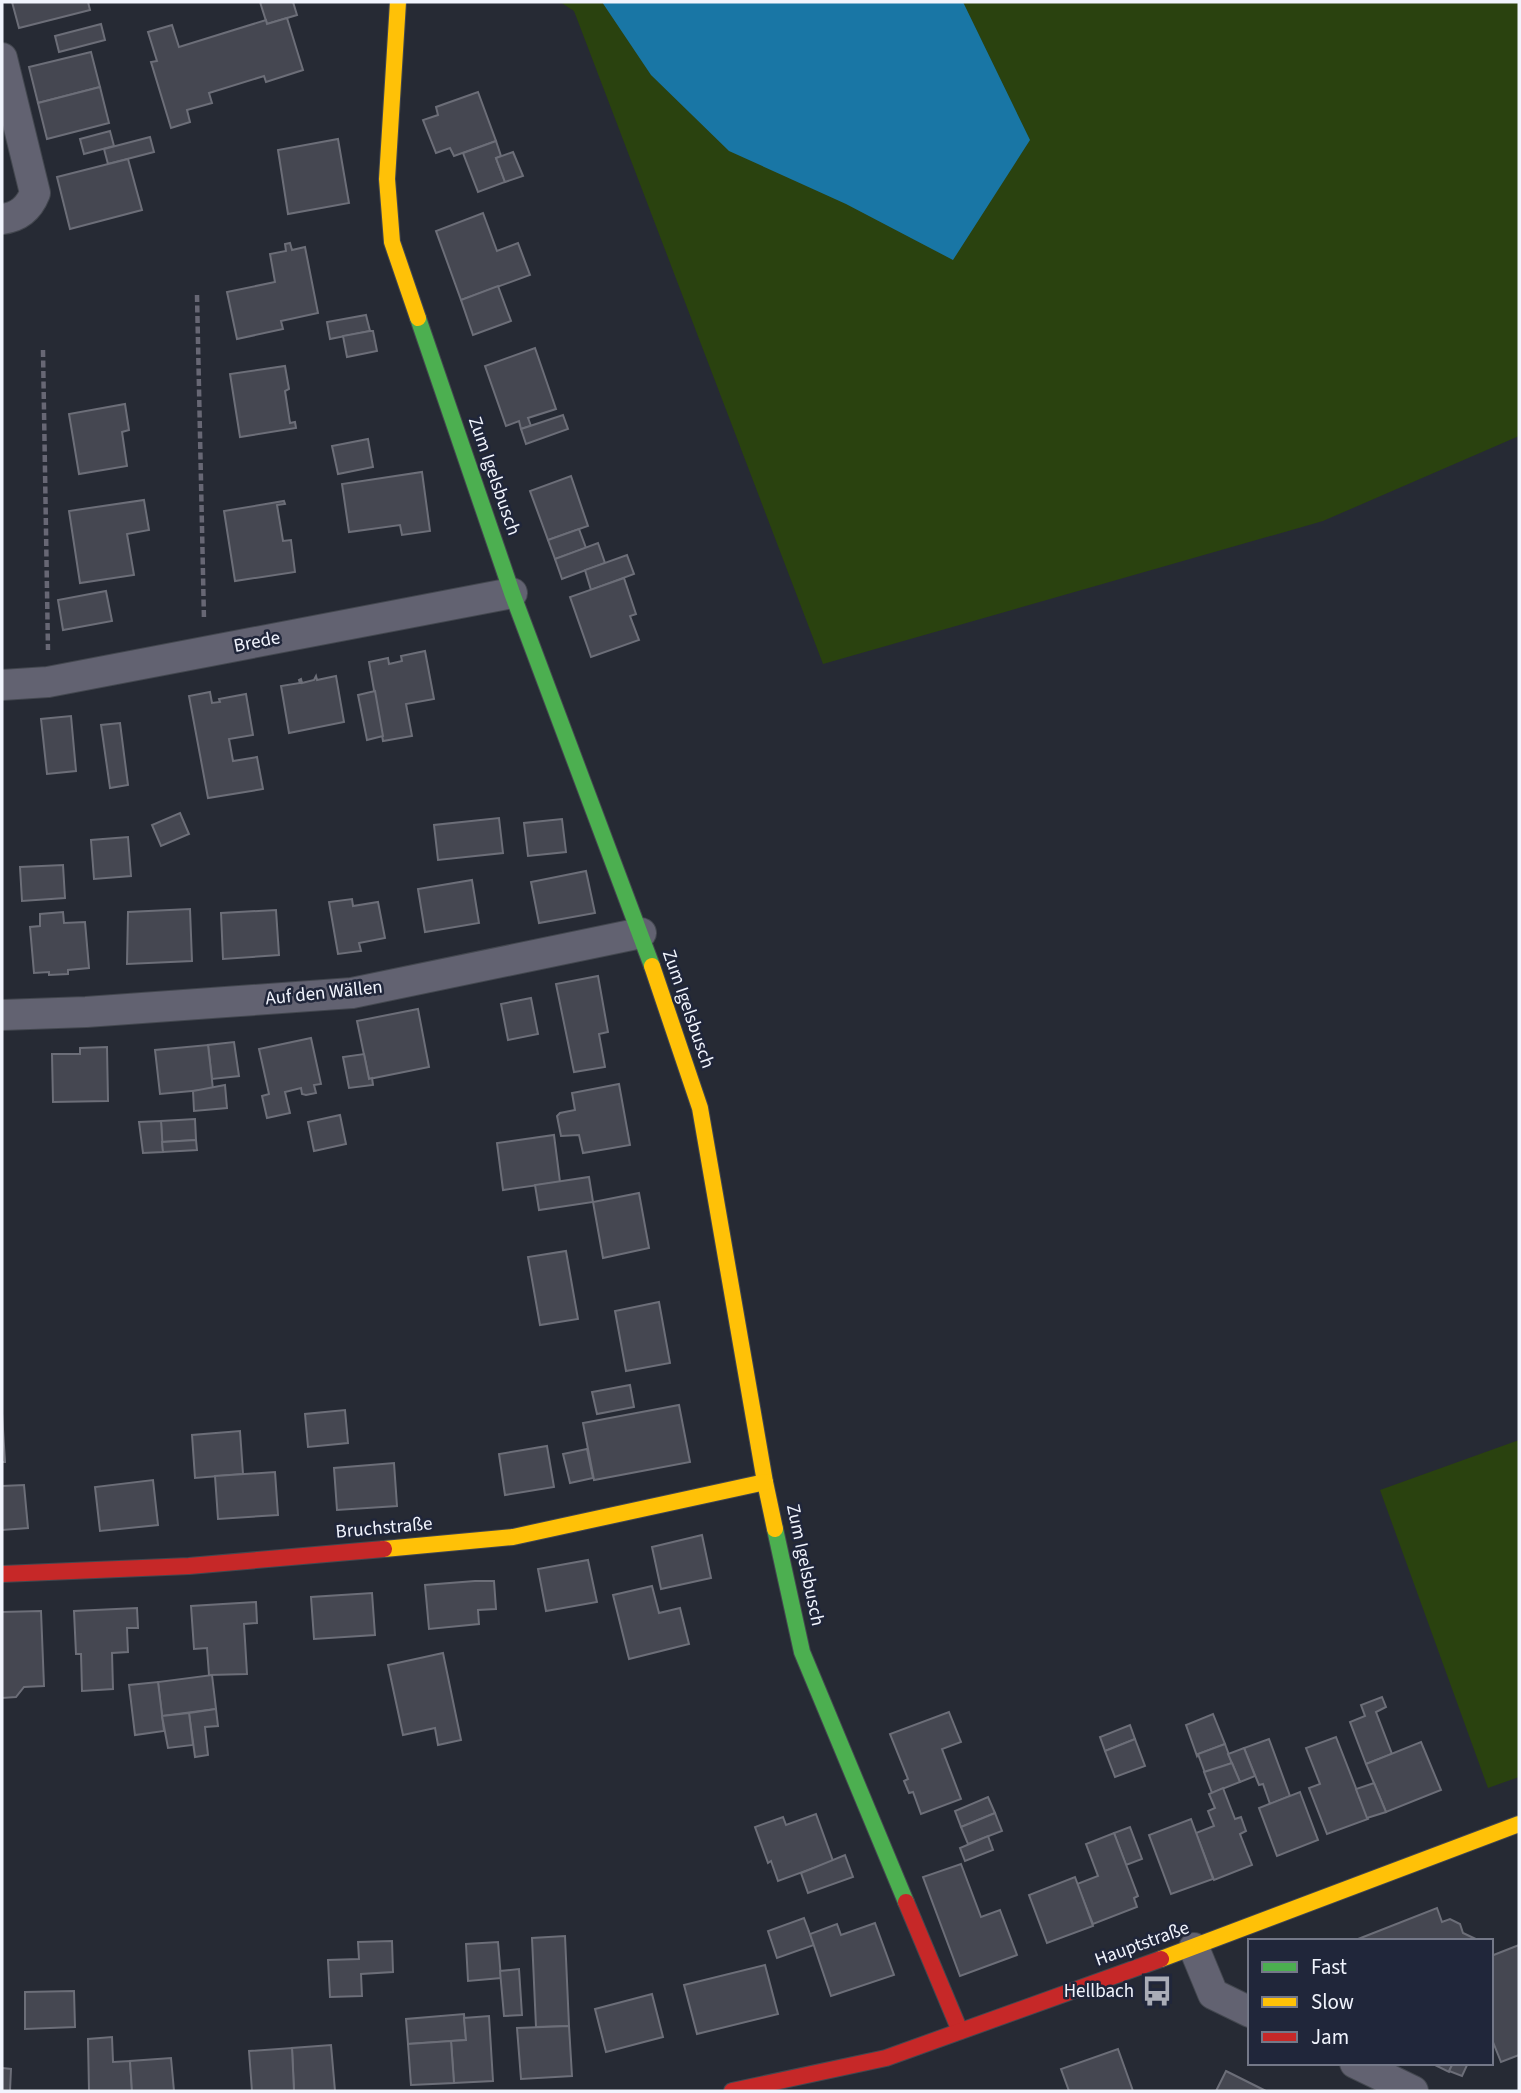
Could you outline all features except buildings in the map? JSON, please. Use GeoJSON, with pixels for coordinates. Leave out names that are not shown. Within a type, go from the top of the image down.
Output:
{"type":"FeatureCollection","features":[{"type":"Feature","properties":{"kind":"street","name":"Zum Igelsbusch"},"geometry":{"type":"LineString","coordinates":[[398,2],[387,179],[392,242],[512,593],[640,933],[700,1108],[765,1482],[802,1652],[960,2031]]}},
{"type":"Feature","properties":{"kind":"street"},"geometry":{"type":"LineString","coordinates":[[2,58],[34,193],[29,206],[12,218],[2,219]]}},
{"type":"Feature","properties":{"kind":"street","name":"Brede"},"geometry":{"type":"LineString","coordinates":[[2,685],[48,682],[512,593]]}},
{"type":"Feature","properties":{"kind":"street","name":"Auf den Wällen"},"geometry":{"type":"LineString","coordinates":[[2,1015],[86,1012],[352,993],[640,933]]}},
{"type":"Feature","properties":{"kind":"street","name":"Bruchstraße"},"geometry":{"type":"LineString","coordinates":[[2,1574],[190,1566],[513,1537],[765,1482]]}},
{"type":"Feature","properties":{"kind":"street","name":"Hauptstraße"},"geometry":{"type":"LineString","coordinates":[[732,2091],[886,2058],[1194,1948],[1519,1824]]}},
{"type":"Feature","properties":{"kind":"street"},"geometry":{"type":"LineString","coordinates":[[1194,1948],[1213,1994],[1248,2011]]}},
{"type":"Feature","properties":{"kind":"street"},"geometry":{"type":"LineString","coordinates":[[1359,2065],[1413,2091]]}},
{"type":"Feature","properties":{"kind":"path"},"geometry":{"type":"LineString","coordinates":[[197,295],[205,652]]}},
{"type":"Feature","properties":{"kind":"path"},"geometry":{"type":"LineString","coordinates":[[43,350],[48,682]]}},
{"type":"Feature","properties":{"kind":"green space"},"geometry":{"type":"Polygon","coordinates":[[[560,2],[1519,2],[1519,436],[1323,521],[823,664],[574,11],[560,2]]]}},
{"type":"Feature","properties":{"kind":"green space"},"geometry":{"type":"Polygon","coordinates":[[[1519,1440],[1519,1777],[1488,1788],[1380,1490],[1519,1440]]]}},
{"type":"Feature","properties":{"kind":"water"},"geometry":{"type":"Polygon","coordinates":[[[602,2],[963,2],[1030,140],[953,260],[846,204],[729,151],[651,75],[602,2]]]}},
{"type":"Feature","properties":{"kind":"traffic: fast"},"geometry":{"type":"LineString","coordinates":[[418,318],[512,593],[652,966]]}},
{"type":"Feature","properties":{"kind":"traffic: fast"},"geometry":{"type":"LineString","coordinates":[[775,1529],[802,1652],[906,1902]]}},
{"type":"Feature","properties":{"kind":"traffic: slow"},"geometry":{"type":"LineString","coordinates":[[398,2],[387,179],[392,242],[418,318]]}},
{"type":"Feature","properties":{"kind":"traffic: slow"},"geometry":{"type":"LineString","coordinates":[[652,966],[700,1108],[775,1529]]}},
{"type":"Feature","properties":{"kind":"traffic: slow"},"geometry":{"type":"LineString","coordinates":[[384,1549],[513,1537],[765,1482]]}},
{"type":"Feature","properties":{"kind":"traffic: slow"},"geometry":{"type":"LineString","coordinates":[[1161,1959],[1519,1824]]}},
{"type":"Feature","properties":{"kind":"traffic: jam"},"geometry":{"type":"LineString","coordinates":[[2,1574],[189,1566],[384,1549]]}},
{"type":"Feature","properties":{"kind":"traffic: jam"},"geometry":{"type":"LineString","coordinates":[[906,1902],[960,2031]]}},
{"type":"Feature","properties":{"kind":"traffic: jam"},"geometry":{"type":"LineString","coordinates":[[732,2091],[886,2058],[1161,1959]]}},
{"type":"Feature","properties":{"kind":"place","name":"Hellbach"},"geometry":{"type":"Point","coordinates":[1157,1991]}}]}
